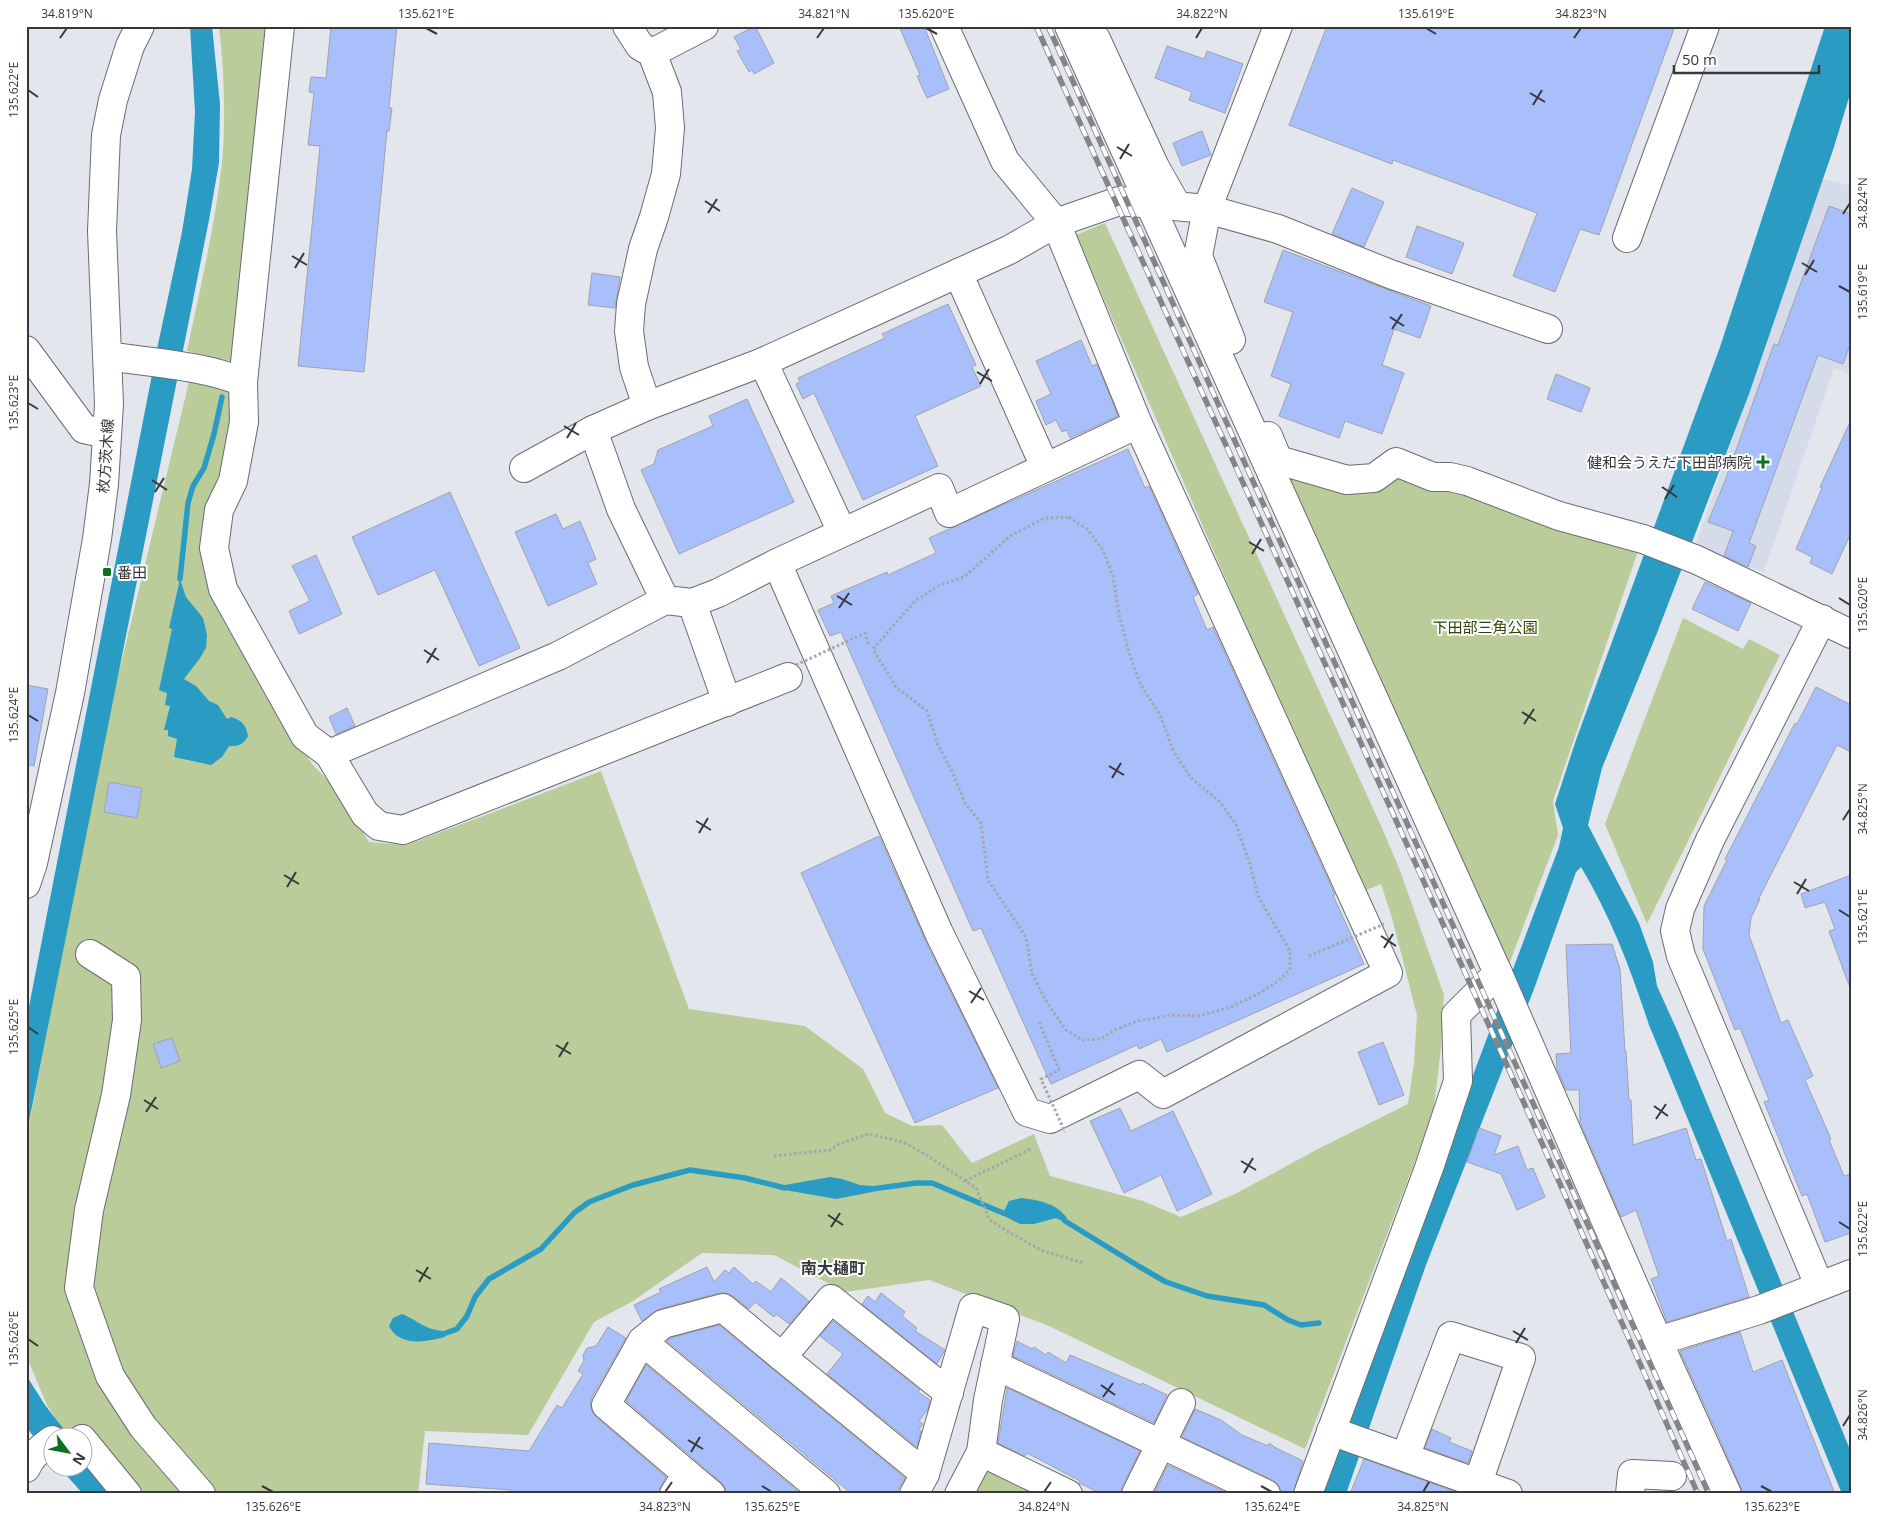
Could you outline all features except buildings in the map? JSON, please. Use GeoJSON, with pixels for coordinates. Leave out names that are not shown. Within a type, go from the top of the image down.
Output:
{"type":"FeatureCollection","features":[{"type":"Feature","properties":{"kind":"street","name":"枚方茨木線"},"geometry":{"type":"LineString","coordinates":[[26,884],[33,863],[70,693],[99,530],[109,404],[102,232],[106,135],[113,100],[130,46],[140,26]]}},
{"type":"Feature","properties":{"kind":"street"},"geometry":{"type":"LineString","coordinates":[[280,26],[243,382],[244,422],[234,481],[219,510],[214,548],[223,589],[305,736],[329,754],[365,814],[379,826],[403,830],[727,702],[792,671]]}},
{"type":"Feature","properties":{"kind":"street"},"geometry":{"type":"LineString","coordinates":[[627,26],[640,46],[652,53],[667,92],[670,128],[666,174],[643,249],[631,304],[628,332],[634,367],[647,406]]}},
{"type":"Feature","properties":{"kind":"street"},"geometry":{"type":"LineString","coordinates":[[652,53],[704,26]]}},
{"type":"Feature","properties":{"kind":"street"},"geometry":{"type":"LineString","coordinates":[[778,563],[939,933],[1027,1112],[1050,1119],[1138,1075],[1163,1094],[1388,973],[1138,424],[1056,222],[1005,161],[944,26]]}},
{"type":"Feature","properties":{"kind":"street"},"geometry":{"type":"LineString","coordinates":[[1069,26],[1164,205],[1658,1341],[1727,1494]]}},
{"type":"Feature","properties":{"kind":"street"},"geometry":{"type":"LineString","coordinates":[[1090,26],[1155,167],[1164,205]]}},
{"type":"Feature","properties":{"kind":"street"},"geometry":{"type":"LineString","coordinates":[[1278,26],[1207,209],[1198,256],[1278,460],[1347,480],[1374,478],[1396,462],[1433,477],[1450,477],[1466,481],[1559,516],[1642,539],[1697,560],[1851,634]]}},
{"type":"Feature","properties":{"kind":"street"},"geometry":{"type":"LineString","coordinates":[[1627,238],[1705,26]]}},
{"type":"Feature","properties":{"kind":"street"},"geometry":{"type":"LineString","coordinates":[[524,468],[593,430],[647,406],[763,362],[1009,250],[1056,222],[1119,201],[1207,209],[1278,229],[1390,274],[1548,329]]}},
{"type":"Feature","properties":{"kind":"street"},"geometry":{"type":"LineString","coordinates":[[958,273],[1045,466]]}},
{"type":"Feature","properties":{"kind":"street"},"geometry":{"type":"LineString","coordinates":[[26,350],[84,429],[107,434]]}},
{"type":"Feature","properties":{"kind":"street"},"geometry":{"type":"LineString","coordinates":[[108,356],[192,369],[243,382]]}},
{"type":"Feature","properties":{"kind":"street"},"geometry":{"type":"LineString","coordinates":[[763,362],[842,532]]}},
{"type":"Feature","properties":{"kind":"street"},"geometry":{"type":"LineString","coordinates":[[329,754],[558,656],[665,600],[692,603],[718,593],[842,532],[939,488],[949,512],[1138,424]]}},
{"type":"Feature","properties":{"kind":"street"},"geometry":{"type":"LineString","coordinates":[[593,430],[621,509],[665,600]]}},
{"type":"Feature","properties":{"kind":"street"},"geometry":{"type":"LineString","coordinates":[[692,603],[727,702]]}},
{"type":"Feature","properties":{"kind":"street"},"geometry":{"type":"LineString","coordinates":[[1818,1286],[1681,956],[1675,932],[1680,909],[1710,840],[1822,619]]}},
{"type":"Feature","properties":{"kind":"street"},"geometry":{"type":"LineString","coordinates":[[90,954],[126,977],[127,1020],[116,1096],[89,1210],[79,1288],[110,1376],[143,1427],[201,1494]]}},
{"type":"Feature","properties":{"kind":"street"},"geometry":{"type":"LineString","coordinates":[[1308,1494],[1429,1168],[1458,1081],[1456,1015],[1498,973]]}},
{"type":"Feature","properties":{"kind":"street"},"geometry":{"type":"LineString","coordinates":[[1658,1341],[1759,1310],[1851,1274]]}},
{"type":"Feature","properties":{"kind":"street"},"geometry":{"type":"LineString","coordinates":[[782,1357],[831,1299],[949,1393]]}},
{"type":"Feature","properties":{"kind":"street"},"geometry":{"type":"LineString","coordinates":[[711,1494],[681,1484],[606,1405],[642,1340],[662,1324],[723,1308],[782,1357],[920,1484],[949,1393],[973,1308],[1005,1319],[988,1400],[981,1452],[959,1494]]}},
{"type":"Feature","properties":{"kind":"street"},"geometry":{"type":"LineString","coordinates":[[1405,1457],[1451,1336],[1521,1358],[1476,1489]]}},
{"type":"Feature","properties":{"kind":"street"},"geometry":{"type":"LineString","coordinates":[[642,1340],[826,1494]]}},
{"type":"Feature","properties":{"kind":"street"},"geometry":{"type":"LineString","coordinates":[[995,1365],[1266,1494]]}},
{"type":"Feature","properties":{"kind":"street"},"geometry":{"type":"LineString","coordinates":[[1136,1494],[1181,1403]]}},
{"type":"Feature","properties":{"kind":"street"},"geometry":{"type":"LineString","coordinates":[[1331,1431],[1405,1457],[1476,1489],[1508,1494]]}},
{"type":"Feature","properties":{"kind":"street"},"geometry":{"type":"LineString","coordinates":[[981,1452],[1068,1494]]}},
{"type":"Feature","properties":{"kind":"street"},"geometry":{"type":"LineString","coordinates":[[92,1468],[127,1494]]}},
{"type":"Feature","properties":{"kind":"street"},"geometry":{"type":"LineString","coordinates":[[1630,1494],[1632,1474],[1672,1476]]}},
{"type":"Feature","properties":{"kind":"path"},"geometry":{"type":"LineString","coordinates":[[1069,517],[1087,529],[1103,550],[1113,576],[1123,631],[1141,685],[1160,715],[1174,752],[1191,778],[1218,801],[1236,824],[1250,864],[1258,896],[1290,951],[1290,969],[1278,982],[1258,994],[1231,1007],[1199,1016],[1172,1015],[1137,1021],[1115,1030],[1101,1039],[1083,1040],[1066,1030],[1048,1004],[1032,974],[1026,937],[988,880],[981,823],[965,803],[951,769],[938,745],[927,711],[896,687],[873,650],[915,601],[940,585],[964,577],[1010,536],[1045,518],[1069,517]]}},
{"type":"Feature","properties":{"kind":"path"},"geometry":{"type":"LineString","coordinates":[[792,671],[865,633],[869,646]]}},
{"type":"Feature","properties":{"kind":"path"},"geometry":{"type":"LineString","coordinates":[[1309,956],[1384,924]]}},
{"type":"Feature","properties":{"kind":"path"},"geometry":{"type":"LineString","coordinates":[[1039,1022],[1059,1070],[1041,1079],[1065,1132]]}},
{"type":"Feature","properties":{"kind":"path"},"geometry":{"type":"LineString","coordinates":[[774,1156],[830,1150],[839,1144],[868,1134],[903,1142],[976,1188],[989,1219],[1015,1237],[1043,1252],[1084,1263]]}},
{"type":"Feature","properties":{"kind":"path"},"geometry":{"type":"LineString","coordinates":[[965,1181],[1031,1149]]}},
{"type":"Feature","properties":{"kind":"shaded area","name":"健和会うえだ下田部病院"},"geometry":{"type":"Polygon","coordinates":[[[1823,179],[1851,186],[1851,374],[1834,368],[1764,572],[1694,550],[1823,179]]]}},
{"type":"Feature","properties":{"kind":"green space"},"geometry":{"type":"Polygon","coordinates":[[[219,26],[269,26],[236,357],[231,361],[187,351],[211,234],[222,163],[224,95],[219,26]]]}},
{"type":"Feature","properties":{"kind":"green space"},"geometry":{"type":"Polygon","coordinates":[[[1105,223],[1382,828],[1399,868],[1444,995],[1441,1048],[1433,1114],[1305,1449],[1049,1326],[929,1280],[845,1292],[774,1255],[702,1253],[633,1301],[594,1322],[528,1435],[425,1431],[418,1494],[111,1494],[92,1457],[92,1428],[62,1428],[47,1405],[26,1355],[26,1141],[105,730],[189,382],[236,389],[224,468],[204,543],[209,591],[312,764],[339,792],[369,842],[407,845],[601,771],[689,1009],[805,1026],[863,1069],[885,1113],[912,1126],[942,1125],[972,1163],[1034,1134],[1050,1176],[1143,1201],[1181,1217],[1235,1194],[1316,1150],[1408,1104],[1414,1063],[1417,1015],[1392,918],[1381,884],[1362,892],[1076,235],[1105,223]]]}},
{"type":"Feature","properties":{"kind":"green space","name":"下田部三角公園"},"geometry":{"type":"Polygon","coordinates":[[[1282,470],[1358,494],[1397,478],[1441,488],[1638,551],[1553,801],[1558,835],[1508,967],[1282,470]]]}},
{"type":"Feature","properties":{"kind":"green space"},"geometry":{"type":"Polygon","coordinates":[[[1683,618],[1743,649],[1749,639],[1780,655],[1647,924],[1605,824],[1683,618]]]}},
{"type":"Feature","properties":{"kind":"green space"},"geometry":{"type":"Polygon","coordinates":[[[990,1465],[1052,1494],[970,1494],[990,1465]]]}},
{"type":"Feature","properties":{"kind":"water"},"geometry":{"type":"Polygon","coordinates":[[[190,26],[212,26],[220,104],[219,163],[26,1137],[26,1022],[157,349],[182,232],[192,169],[195,112],[190,26]]]}},
{"type":"Feature","properties":{"kind":"water"},"geometry":{"type":"Polygon","coordinates":[[[1825,26],[1851,26],[1851,91],[1834,147],[1749,394],[1657,633],[1602,768],[1588,825],[1639,923],[1653,962],[1657,986],[1677,1030],[1851,1452],[1851,1494],[1842,1494],[1649,1025],[1620,944],[1602,905],[1581,867],[1576,872],[1534,989],[1426,1265],[1346,1494],[1319,1494],[1441,1160],[1559,847],[1563,828],[1555,804],[1576,740],[1720,347],[1825,26]]]}},
{"type":"Feature","properties":{"kind":"water"},"geometry":{"type":"Polygon","coordinates":[[[180,579],[186,597],[203,618],[207,635],[206,648],[184,679],[196,686],[209,701],[218,705],[227,719],[231,717],[241,721],[245,726],[248,736],[240,744],[229,746],[222,757],[211,765],[174,757],[177,739],[168,736],[168,730],[164,730],[170,706],[165,705],[167,693],[159,690],[172,629],[169,628],[180,579]]]}},
{"type":"Feature","properties":{"kind":"water"},"geometry":{"type":"Polygon","coordinates":[[[830,1177],[860,1185],[872,1186],[872,1192],[836,1199],[785,1190],[785,1185],[830,1177]]]}},
{"type":"Feature","properties":{"kind":"water"},"geometry":{"type":"Polygon","coordinates":[[[1021,1198],[1040,1201],[1052,1206],[1067,1218],[1064,1222],[1056,1218],[1034,1224],[1020,1224],[1002,1215],[1009,1201],[1021,1198]]]}},
{"type":"Feature","properties":{"kind":"water"},"geometry":{"type":"Polygon","coordinates":[[[402,1314],[433,1329],[446,1331],[445,1337],[414,1341],[399,1337],[393,1333],[389,1326],[393,1318],[402,1314]]]}},
{"type":"Feature","properties":{"kind":"water"},"geometry":{"type":"Polygon","coordinates":[[[26,1375],[45,1405],[63,1428],[42,1428],[42,1447],[26,1427],[26,1375]]]}},
{"type":"Feature","properties":{"kind":"water"},"geometry":{"type":"Polygon","coordinates":[[[92,1465],[115,1494],[83,1494],[69,1478],[92,1478],[92,1465]]]}},
{"type":"Feature","properties":{"kind":"waterway"},"geometry":{"type":"LineString","coordinates":[[180,579],[188,503],[193,486],[204,468],[222,397]]}},
{"type":"Feature","properties":{"kind":"waterway"},"geometry":{"type":"LineString","coordinates":[[446,1333],[457,1329],[467,1316],[475,1297],[489,1279],[541,1249],[574,1213],[589,1202],[633,1185],[690,1170],[745,1178],[785,1188]]}},
{"type":"Feature","properties":{"kind":"waterway"},"geometry":{"type":"LineString","coordinates":[[872,1189],[916,1183],[932,1183],[1003,1213]]}},
{"type":"Feature","properties":{"kind":"waterway"},"geometry":{"type":"LineString","coordinates":[[1065,1221],[1166,1282],[1207,1296],[1264,1305],[1288,1320],[1301,1325],[1319,1323]]}},
{"type":"Feature","properties":{"kind":"railway"},"geometry":{"type":"LineString","coordinates":[[1036,26],[1520,1094],[1698,1494]]}},
{"type":"Feature","properties":{"kind":"railway"},"geometry":{"type":"LineString","coordinates":[[1048,26],[1709,1494]]}},
{"type":"Feature","properties":{"kind":"place","name":"健和会うえだ下田部病院"},"geometry":{"type":"Point","coordinates":[1763,462]}},
{"type":"Feature","properties":{"kind":"place","name":"番田"},"geometry":{"type":"Point","coordinates":[107,572]}},
{"type":"Feature","properties":{"kind":"district","name":"南大樋町"},"geometry":{"type":"Point","coordinates":[833,1268]}}]}
